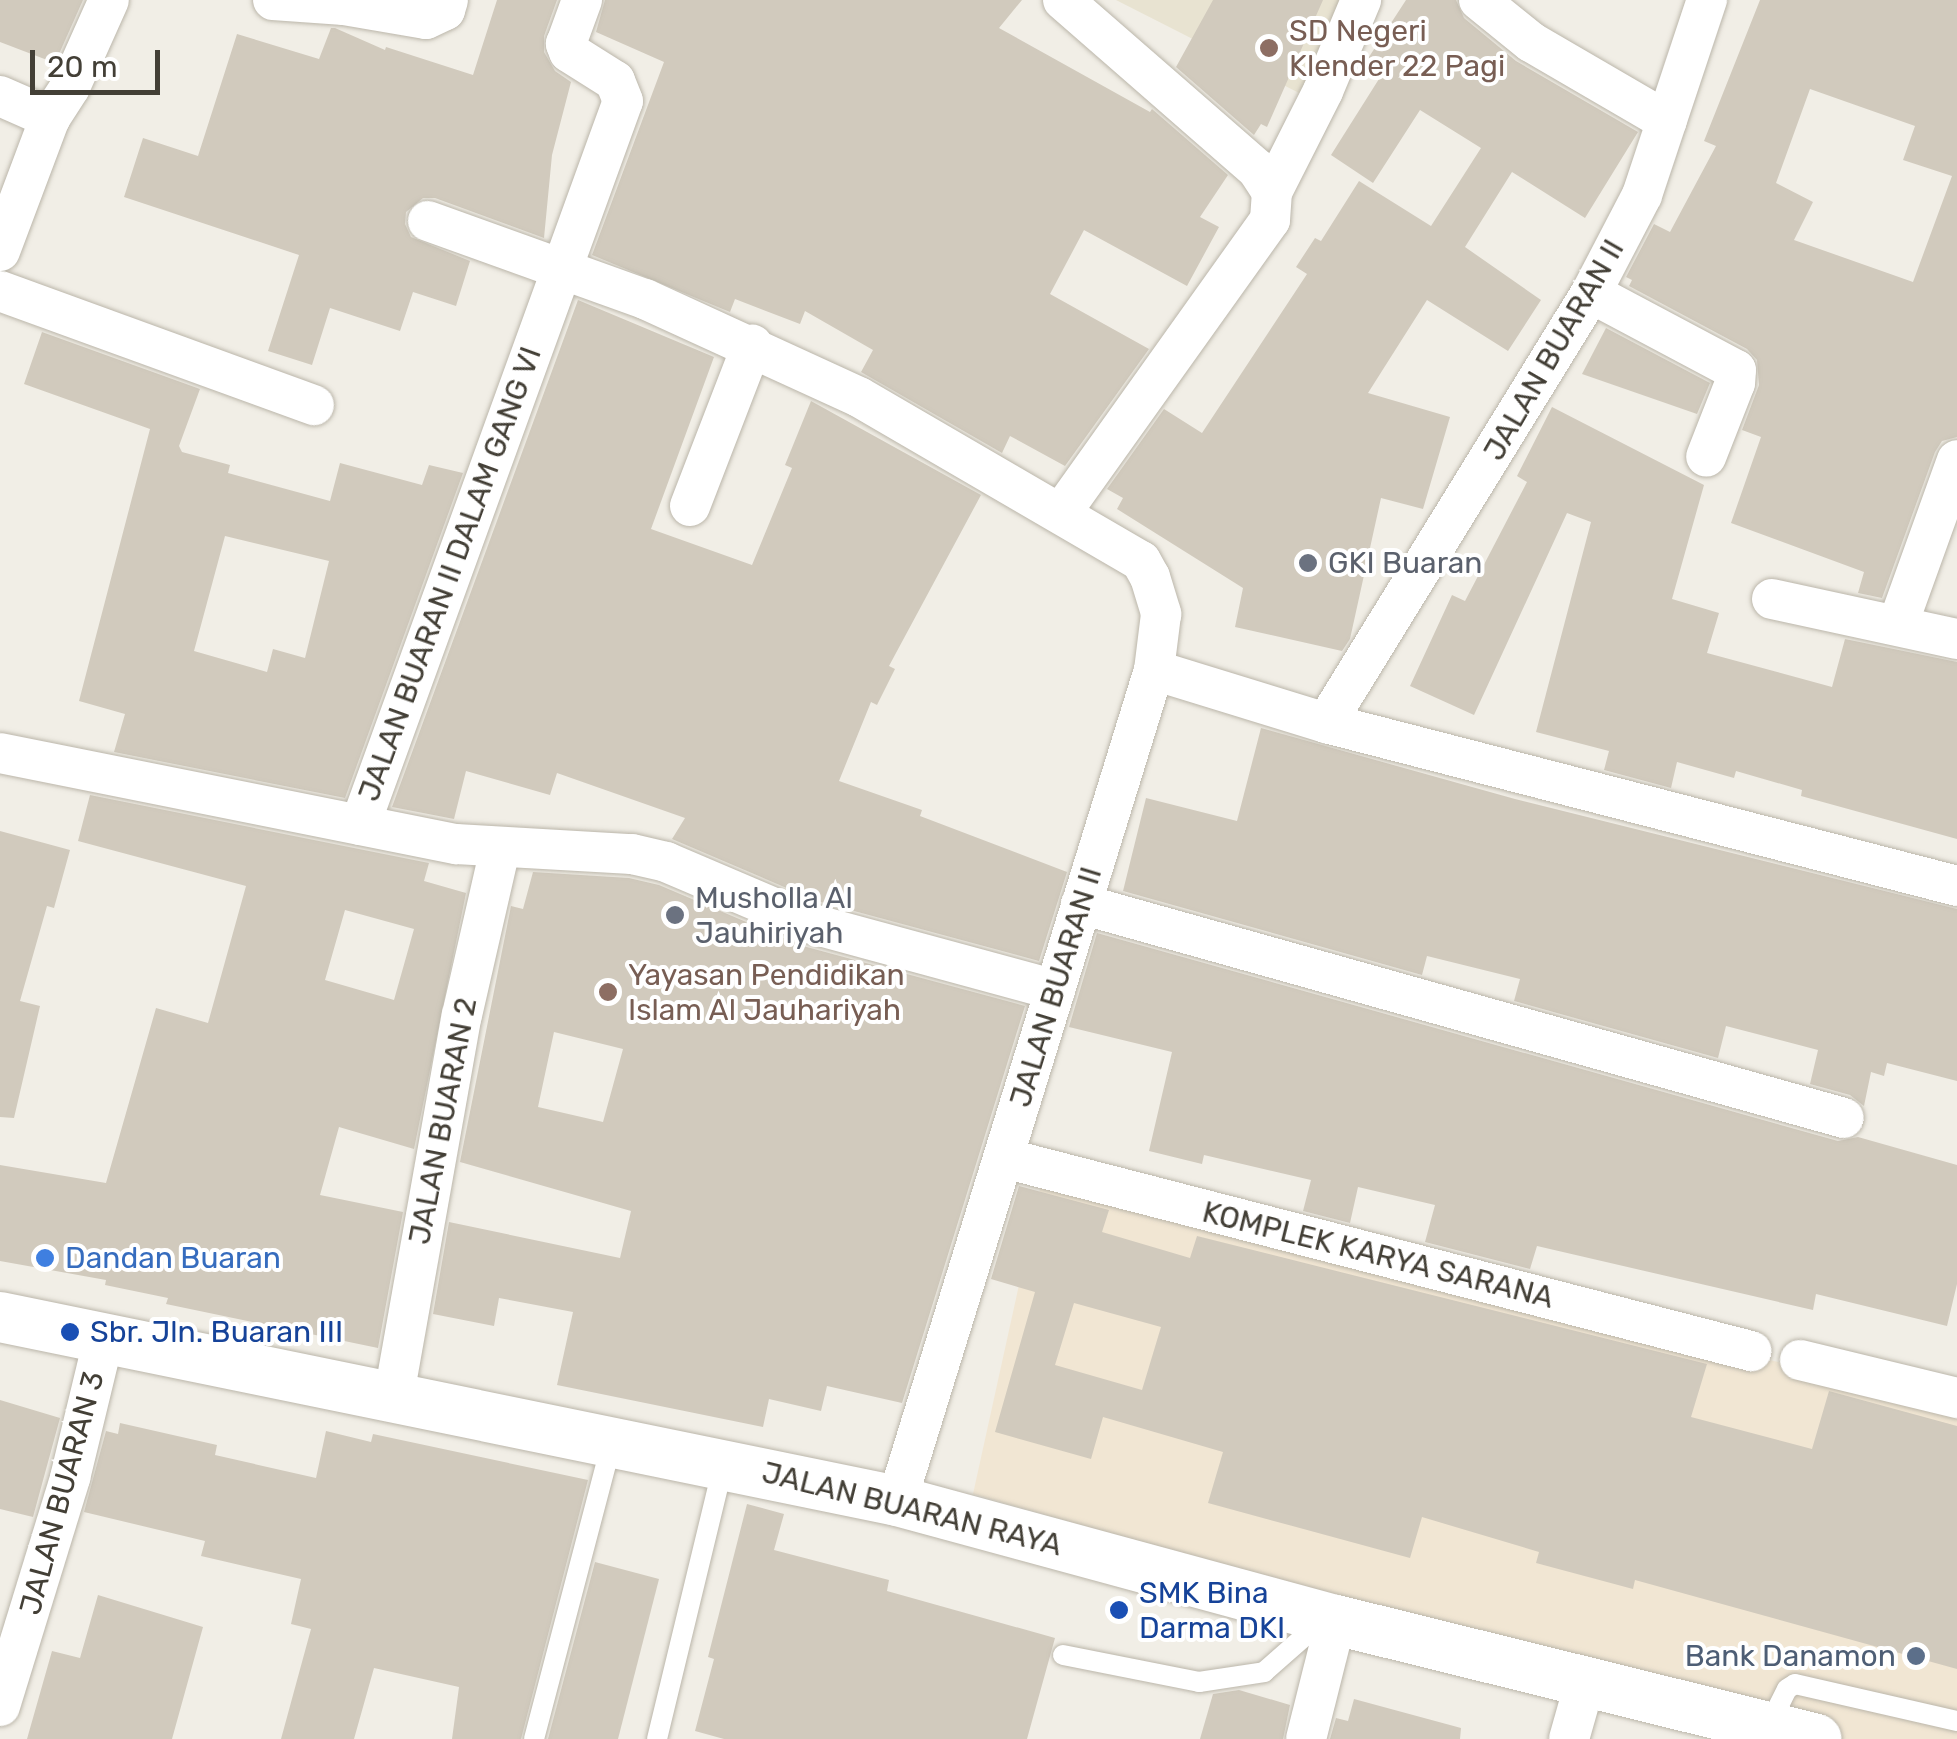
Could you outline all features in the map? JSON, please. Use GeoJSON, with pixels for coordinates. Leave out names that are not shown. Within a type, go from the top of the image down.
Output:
{"type":"FeatureCollection","features":[{"type":"Feature","properties":{"kind":"street"},"geometry":{"type":"LineString","coordinates":[[0,252],[50,118],[70,87],[109,0]]}},
{"type":"Feature","properties":{"kind":"street"},"geometry":{"type":"LineString","coordinates":[[273,0],[344,5],[426,19],[445,10],[448,0]]}},
{"type":"Feature","properties":{"kind":"street","name":"JALAN BUARAN II DALAM GANG VI"},"geometry":{"type":"LineString","coordinates":[[582,0],[566,44],[570,52],[615,81],[623,101],[360,825],[500,849],[632,854],[666,862],[809,924],[1055,990]]}},
{"type":"Feature","properties":{"kind":"street"},"geometry":{"type":"LineString","coordinates":[[1062,0],[1256,169],[1272,192]]}},
{"type":"Feature","properties":{"kind":"street"},"geometry":{"type":"LineString","coordinates":[[1061,513],[1270,220],[1272,192],[1323,91],[1361,0]]}},
{"type":"Feature","properties":{"kind":"street"},"geometry":{"type":"LineString","coordinates":[[1479,0],[1531,42],[1668,121]]}},
{"type":"Feature","properties":{"kind":"street","name":"JALAN BUARAN II"},"geometry":{"type":"LineString","coordinates":[[1326,723],[1590,293],[1642,196],[1707,0]]}},
{"type":"Feature","properties":{"kind":"street"},"geometry":{"type":"LineString","coordinates":[[0,96],[50,118]]}},
{"type":"Feature","properties":{"kind":"street","name":"JALAN BUARAN II"},"geometry":{"type":"LineString","coordinates":[[428,221],[560,267],[752,345],[859,397],[1140,561],[1150,577],[1161,614],[1154,670],[897,1501]]}},
{"type":"Feature","properties":{"kind":"street"},"geometry":{"type":"LineString","coordinates":[[0,291],[314,405]]}},
{"type":"Feature","properties":{"kind":"street"},"geometry":{"type":"LineString","coordinates":[[1590,293],[1736,370],[1735,383],[1706,457]]}},
{"type":"Feature","properties":{"kind":"street"},"geometry":{"type":"LineString","coordinates":[[690,506],[752,345]]}},
{"type":"Feature","properties":{"kind":"street"},"geometry":{"type":"LineString","coordinates":[[1898,624],[1957,460]]}},
{"type":"Feature","properties":{"kind":"street"},"geometry":{"type":"LineString","coordinates":[[1772,600],[1957,639]]}},
{"type":"Feature","properties":{"kind":"street"},"geometry":{"type":"LineString","coordinates":[[1154,670],[1326,723],[1957,886]]}},
{"type":"Feature","properties":{"kind":"street"},"geometry":{"type":"LineString","coordinates":[[0,753],[360,825]]}},
{"type":"Feature","properties":{"kind":"street","name":"JALAN BUARAN 2"},"geometry":{"type":"LineString","coordinates":[[394,1395],[462,1015],[500,849]]}},
{"type":"Feature","properties":{"kind":"street"},"geometry":{"type":"LineString","coordinates":[[1081,904],[1844,1118]]}},
{"type":"Feature","properties":{"kind":"street","name":"KOMPLEK KARYA SARANA"},"geometry":{"type":"LineString","coordinates":[[1004,1158],[1752,1351]]}},
{"type":"Feature","properties":{"kind":"street","name":"JALAN BUARAN RAYA"},"geometry":{"type":"LineString","coordinates":[[0,1317],[612,1439],[897,1501],[1332,1619],[1816,1739]]}},
{"type":"Feature","properties":{"kind":"street","name":"JALAN BUARAN 3"},"geometry":{"type":"LineString","coordinates":[[0,1706],[70,1478],[104,1337]]}},
{"type":"Feature","properties":{"kind":"street"},"geometry":{"type":"LineString","coordinates":[[1800,1360],[1955,1391]]}},
{"type":"Feature","properties":{"kind":"street"},"geometry":{"type":"LineString","coordinates":[[1306,1739],[1332,1619]]}},
{"type":"Feature","properties":{"kind":"street"},"geometry":{"type":"LineString","coordinates":[[1569,1739],[1586,1679]]}},
{"type":"Feature","properties":{"kind":"lane"},"geometry":{"type":"LineString","coordinates":[[534,1739],[612,1439]]}},
{"type":"Feature","properties":{"kind":"lane"},"geometry":{"type":"LineString","coordinates":[[657,1739],[723,1464]]}},
{"type":"Feature","properties":{"kind":"lane"},"geometry":{"type":"LineString","coordinates":[[1063,1654],[1181,1680],[1264,1672],[1332,1619]]}},
{"type":"Feature","properties":{"kind":"lane"},"geometry":{"type":"LineString","coordinates":[[1768,1726],[1787,1690],[1795,1684],[1957,1721]]}},
{"type":"Feature","properties":{"kind":"shaded area","name":"SD Negeri Klender 22 Pagi"},"geometry":{"type":"Polygon","coordinates":[[[1116,0],[1349,0],[1307,97],[1116,0]]]}},
{"type":"Feature","properties":{"kind":"shaded area"},"geometry":{"type":"Polygon","coordinates":[[[1041,1185],[1957,1405],[1957,1739],[1825,1739],[973,1494],[1041,1185]]]}},
{"type":"Feature","properties":{"kind":"building"},"geometry":{"type":"Polygon","coordinates":[[[0,0],[83,0],[55,63],[0,42],[0,0]]]}},
{"type":"Feature","properties":{"kind":"building"},"geometry":{"type":"Polygon","coordinates":[[[497,0],[557,0],[544,36],[544,52],[555,71],[571,82],[552,155],[544,238],[435,198],[423,198],[406,212],[405,224],[411,237],[470,261],[456,306],[413,292],[400,331],[330,308],[312,365],[268,351],[299,255],[124,197],[143,138],[198,156],[237,34],[319,59],[331,28],[335,28],[385,50],[386,47],[473,75],[497,0]]]}},
{"type":"Feature","properties":{"kind":"building"},"geometry":{"type":"Polygon","coordinates":[[[605,0],[1022,0],[999,28],[1150,112],[1152,109],[1228,175],[1200,217],[1219,227],[1187,286],[1084,230],[1050,294],[1149,349],[1065,466],[1010,436],[1002,453],[861,372],[873,350],[805,311],[800,324],[735,299],[730,312],[592,255],[664,62],[596,32],[605,0]]]}},
{"type":"Feature","properties":{"kind":"building"},"geometry":{"type":"Polygon","coordinates":[[[1213,0],[1323,0],[1267,127],[1261,124],[1254,135],[1176,67],[1213,0]]]}},
{"type":"Feature","properties":{"kind":"building"},"geometry":{"type":"Polygon","coordinates":[[[1406,0],[1456,0],[1464,18],[1516,61],[1638,132],[1585,218],[1512,172],[1465,247],[1541,300],[1508,351],[1427,300],[1368,393],[1450,417],[1423,509],[1381,498],[1350,639],[1342,651],[1235,627],[1243,588],[1117,509],[1123,498],[1107,489],[1164,409],[1202,433],[1307,274],[1296,267],[1315,238],[1321,241],[1359,181],[1431,226],[1481,148],[1420,110],[1373,183],[1331,155],[1384,71],[1367,60],[1406,0]]]}},
{"type":"Feature","properties":{"kind":"building"},"geometry":{"type":"Polygon","coordinates":[[[1760,0],[1957,0],[1957,437],[1942,441],[1935,452],[1882,598],[1858,593],[1864,572],[1731,523],[1761,437],[1742,430],[1759,385],[1757,360],[1747,349],[1629,286],[1632,280],[1626,277],[1654,224],[1670,232],[1716,146],[1704,141],[1760,0]],[[1810,89],[1776,183],[1813,202],[1794,240],[1913,282],[1952,176],[1903,160],[1915,126],[1810,89]]]}},
{"type":"Feature","properties":{"kind":"building"},"geometry":{"type":"Polygon","coordinates":[[[578,300],[714,357],[651,529],[752,565],[792,468],[785,465],[811,401],[981,495],[889,666],[895,669],[877,705],[871,702],[839,781],[922,810],[920,816],[1067,872],[1039,961],[817,901],[672,839],[685,818],[557,773],[550,795],[466,771],[454,819],[392,807],[578,300]]]}},
{"type":"Feature","properties":{"kind":"building"},"geometry":{"type":"Polygon","coordinates":[[[1606,328],[1710,383],[1697,414],[1582,374],[1606,328]]]}},
{"type":"Feature","properties":{"kind":"building"},"geometry":{"type":"Polygon","coordinates":[[[42,332],[200,389],[179,446],[182,452],[230,465],[228,473],[330,501],[340,463],[422,485],[429,465],[463,473],[345,798],[114,752],[125,714],[79,701],[150,429],[24,384],[42,332]],[[225,536],[194,651],[267,672],[273,649],[305,658],[329,561],[225,536]]]}},
{"type":"Feature","properties":{"kind":"building"},"geometry":{"type":"Polygon","coordinates":[[[1552,407],[1704,485],[1672,599],[1719,613],[1707,653],[1832,687],[1845,639],[1957,662],[1957,839],[1801,796],[1802,790],[1736,771],[1734,778],[1677,762],[1671,788],[1604,770],[1609,751],[1536,732],[1591,522],[1567,513],[1474,715],[1410,686],[1452,595],[1465,601],[1527,482],[1517,476],[1552,407]]]}},
{"type":"Feature","properties":{"kind":"building"},"geometry":{"type":"Polygon","coordinates":[[[1261,728],[1515,799],[1957,909],[1957,1081],[1887,1063],[1884,1076],[1871,1072],[1864,1106],[1850,1095],[1810,1084],[1818,1050],[1726,1026],[1718,1058],[1514,1001],[1520,979],[1427,956],[1422,975],[1123,891],[1146,798],[1237,821],[1261,728]]]}},
{"type":"Feature","properties":{"kind":"building"},"geometry":{"type":"Polygon","coordinates":[[[90,795],[429,863],[424,881],[466,893],[414,1149],[339,1127],[320,1195],[403,1212],[378,1348],[166,1304],[168,1298],[105,1285],[106,1280],[0,1261],[0,1165],[106,1183],[156,1008],[208,1023],[246,886],[78,841],[90,795]],[[345,910],[325,980],[394,1000],[414,929],[345,910]]]}},
{"type":"Feature","properties":{"kind":"building"},"geometry":{"type":"Polygon","coordinates":[[[0,831],[70,850],[54,908],[47,906],[20,1001],[40,1006],[14,1118],[0,1117],[0,831]]]}},
{"type":"Feature","properties":{"kind":"building"},"geometry":{"type":"Polygon","coordinates":[[[533,872],[629,878],[659,885],[803,946],[1025,1006],[902,1403],[827,1386],[821,1411],[769,1399],[763,1427],[557,1385],[573,1312],[499,1298],[494,1326],[433,1314],[449,1222],[620,1258],[631,1211],[460,1162],[511,906],[523,909],[533,872]],[[554,1032],[538,1107],[603,1122],[623,1049],[554,1032]]]}},
{"type":"Feature","properties":{"kind":"building"},"geometry":{"type":"Polygon","coordinates":[[[1097,933],[1838,1141],[1858,1137],[1957,1165],[1957,1284],[1947,1326],[1816,1294],[1813,1310],[1537,1246],[1530,1269],[1425,1242],[1435,1205],[1358,1187],[1350,1223],[1303,1211],[1311,1180],[1204,1155],[1202,1164],[1149,1151],[1172,1052],[1069,1027],[1097,933]]]}},
{"type":"Feature","properties":{"kind":"building"},"geometry":{"type":"Polygon","coordinates":[[[1019,1186],[1109,1210],[1102,1232],[1190,1258],[1197,1236],[1707,1364],[1691,1417],[1812,1449],[1829,1391],[1957,1426],[1957,1669],[1635,1580],[1633,1589],[1536,1563],[1539,1552],[1422,1517],[1410,1558],[1208,1503],[1223,1452],[1103,1417],[1091,1459],[995,1432],[1035,1292],[991,1279],[1019,1186]],[[1074,1303],[1055,1365],[1142,1390],[1161,1327],[1074,1303]]]}},
{"type":"Feature","properties":{"kind":"building"},"geometry":{"type":"Polygon","coordinates":[[[0,1400],[60,1418],[33,1517],[0,1509],[0,1400]]]}},
{"type":"Feature","properties":{"kind":"building"},"geometry":{"type":"Polygon","coordinates":[[[120,1423],[217,1445],[215,1455],[316,1478],[326,1431],[371,1442],[373,1434],[588,1480],[521,1739],[452,1739],[459,1687],[374,1668],[354,1739],[281,1739],[311,1629],[291,1624],[301,1579],[201,1556],[205,1541],[84,1512],[106,1431],[118,1434],[120,1423]]]}},
{"type":"Feature","properties":{"kind":"building"},"geometry":{"type":"Polygon","coordinates":[[[747,1504],[784,1514],[774,1550],[889,1580],[887,1591],[1055,1638],[1027,1739],[724,1739],[695,1731],[714,1659],[708,1657],[747,1504]]]}},
{"type":"Feature","properties":{"kind":"building"},"geometry":{"type":"Polygon","coordinates":[[[595,1562],[659,1579],[618,1739],[548,1739],[595,1562]]]}},
{"type":"Feature","properties":{"kind":"building"},"geometry":{"type":"Polygon","coordinates":[[[98,1595],[203,1627],[172,1739],[27,1739],[52,1651],[80,1658],[98,1595]]]}},
{"type":"Feature","properties":{"kind":"building"},"geometry":{"type":"Polygon","coordinates":[[[1239,1690],[1290,1705],[1283,1739],[1200,1739],[1213,1694],[1239,1690]]]}},
{"type":"Feature","properties":{"kind":"building"},"geometry":{"type":"Polygon","coordinates":[[[1354,1699],[1461,1728],[1460,1739],[1330,1739],[1336,1718],[1348,1721],[1354,1699]]]}},
{"type":"Feature","properties":{"kind":"place","name":"SD Negeri Klender 22 Pagi"},"geometry":{"type":"Point","coordinates":[1269,48]}},
{"type":"Feature","properties":{"kind":"place","name":"GKI Buaran"},"geometry":{"type":"Point","coordinates":[1308,563]}},
{"type":"Feature","properties":{"kind":"place","name":"Musholla Al Jauhiriyah"},"geometry":{"type":"Point","coordinates":[675,915]}},
{"type":"Feature","properties":{"kind":"place","name":"Yayasan Pendidikan Islam Al Jauhariyah"},"geometry":{"type":"Point","coordinates":[608,992]}},
{"type":"Feature","properties":{"kind":"place","name":"Dandan Buaran"},"geometry":{"type":"Point","coordinates":[45,1258]}},
{"type":"Feature","properties":{"kind":"place","name":"Sbr. Jln. Buaran III"},"geometry":{"type":"Point","coordinates":[70,1332]}},
{"type":"Feature","properties":{"kind":"place","name":"SMK Bina Darma DKI"},"geometry":{"type":"Point","coordinates":[1119,1610]}},
{"type":"Feature","properties":{"kind":"place","name":"Bank Danamon"},"geometry":{"type":"Point","coordinates":[1916,1656]}}]}
